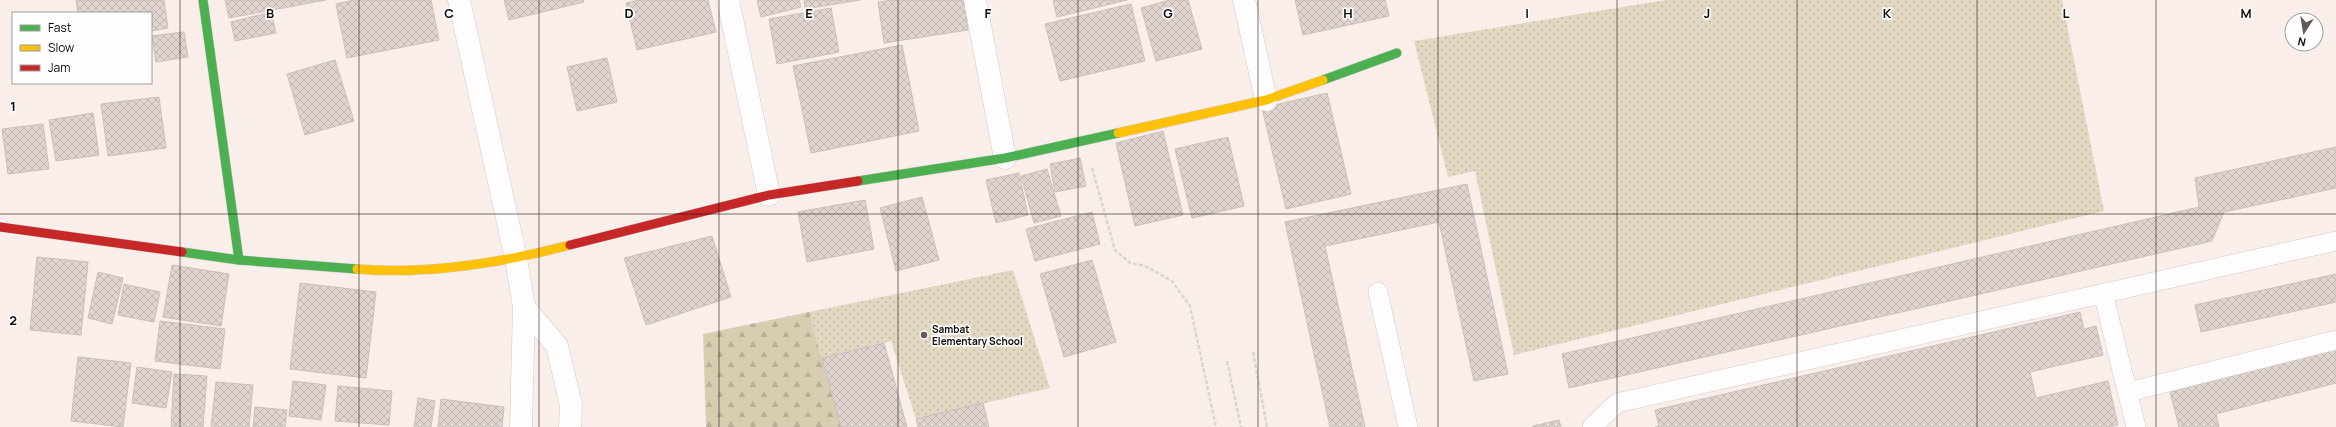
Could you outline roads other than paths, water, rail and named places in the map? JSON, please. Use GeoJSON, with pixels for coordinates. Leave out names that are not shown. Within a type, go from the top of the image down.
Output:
{"type":"FeatureCollection","features":[{"type":"Feature","properties":{"kind":"street"},"geometry":{"type":"LineString","coordinates":[[203,0],[239,260]]}},
{"type":"Feature","properties":{"kind":"street"},"geometry":{"type":"LineString","coordinates":[[458,0],[516,259],[524,307],[521,427]]}},
{"type":"Feature","properties":{"kind":"street"},"geometry":{"type":"LineString","coordinates":[[728,0],[769,195]]}},
{"type":"Feature","properties":{"kind":"street"},"geometry":{"type":"LineString","coordinates":[[975,0],[1005,158]]}},
{"type":"Feature","properties":{"kind":"street"},"geometry":{"type":"LineString","coordinates":[[1244,0],[1266,100]]}},
{"type":"Feature","properties":{"kind":"street"},"geometry":{"type":"LineString","coordinates":[[0,227],[239,260],[393,272],[516,259],[769,195],[1005,158],[1266,100],[1397,53]]}},
{"type":"Feature","properties":{"kind":"street"},"geometry":{"type":"LineString","coordinates":[[524,307],[557,346],[571,405],[570,427]]}},
{"type":"Feature","properties":{"kind":"lane"},"geometry":{"type":"LineString","coordinates":[[1592,427],[1617,403],[2336,241]]}},
{"type":"Feature","properties":{"kind":"lane"},"geometry":{"type":"LineString","coordinates":[[1378,292],[1408,427]]}},
{"type":"Feature","properties":{"kind":"lane"},"geometry":{"type":"LineString","coordinates":[[2103,294],[2136,427]]}},
{"type":"Feature","properties":{"kind":"lane"},"geometry":{"type":"LineString","coordinates":[[2128,392],[2336,340]]}},
{"type":"Feature","properties":{"kind":"place","name":"Sambat Elementary School"},"geometry":{"type":"Point","coordinates":[924,335]}}]}
